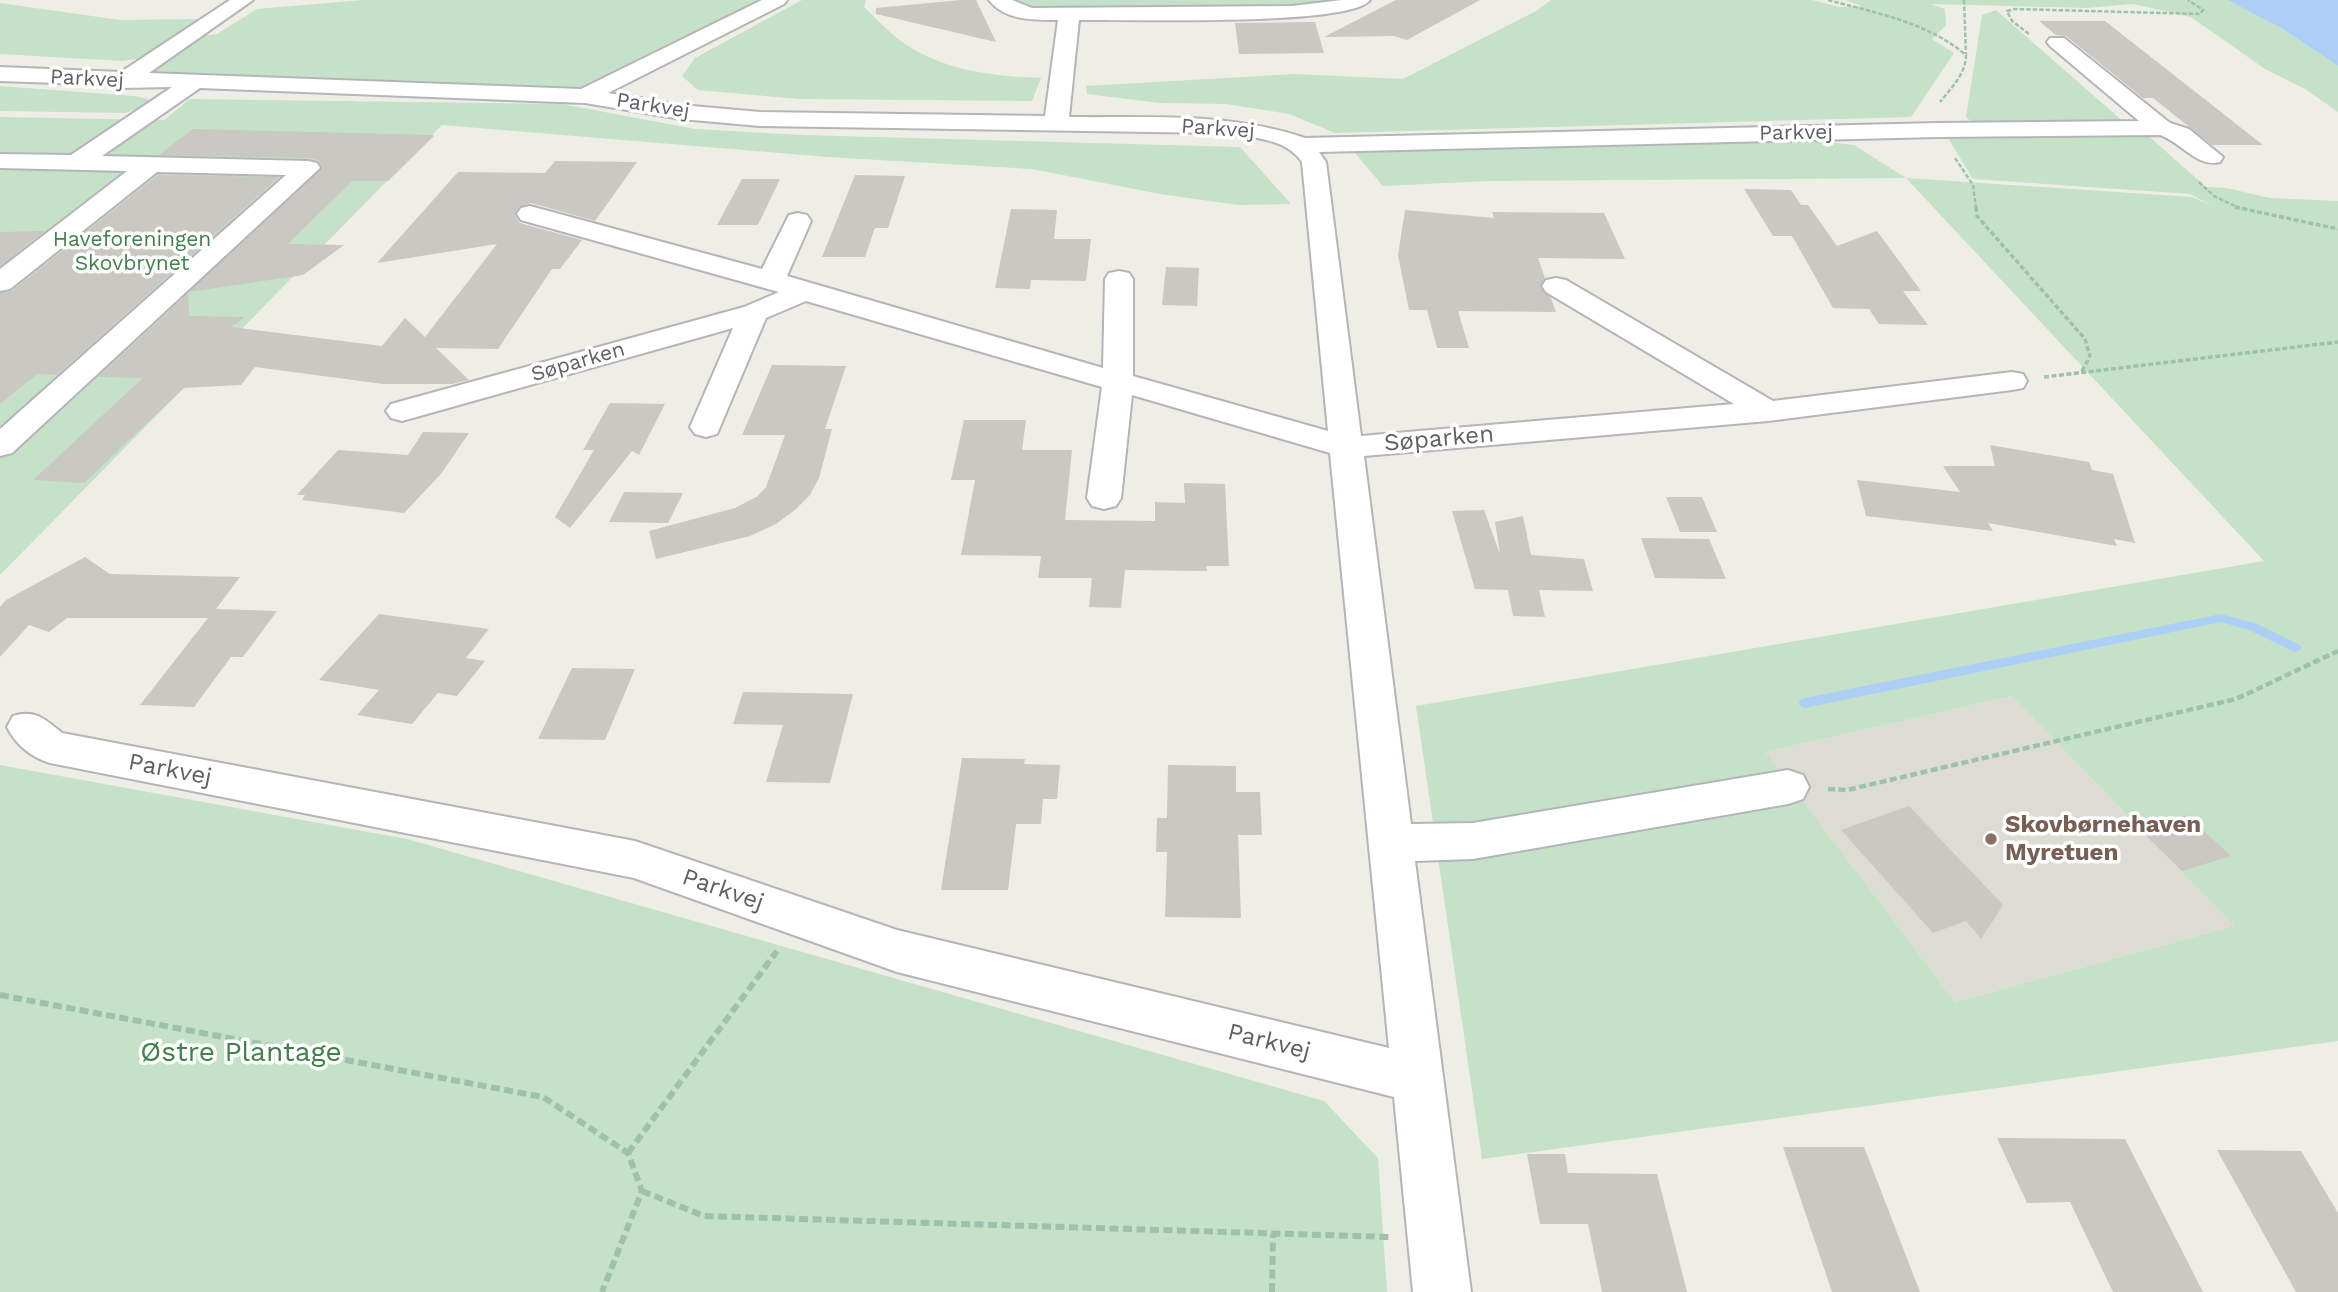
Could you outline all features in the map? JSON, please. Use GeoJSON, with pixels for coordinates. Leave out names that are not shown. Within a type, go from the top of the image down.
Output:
{"type":"FeatureCollection","features":[{"type":"Feature","properties":{"kind":"street"},"geometry":{"type":"LineString","coordinates":[[122,81],[243,0]]}},
{"type":"Feature","properties":{"kind":"street"},"geometry":{"type":"LineString","coordinates":[[585,96],[777,0]]}},
{"type":"Feature","properties":{"kind":"street"},"geometry":{"type":"LineString","coordinates":[[999,0],[1009,7],[1030,14],[1069,15],[1292,12],[1340,7],[1360,0]]}},
{"type":"Feature","properties":{"kind":"street"},"geometry":{"type":"LineString","coordinates":[[1055,124],[1069,15]]}},
{"type":"Feature","properties":{"kind":"street","name":"Parkvej"},"geometry":{"type":"LineString","coordinates":[[2057,41],[2162,128]]}},
{"type":"Feature","properties":{"kind":"street","name":"Parkvej"},"geometry":{"type":"LineString","coordinates":[[0,74],[122,81],[585,96],[681,112],[760,119],[1217,125],[1268,133],[1303,145],[1938,130],[2162,128],[2181,134],[2211,157]]}},
{"type":"Feature","properties":{"kind":"street"},"geometry":{"type":"LineString","coordinates":[[76,163],[193,83]]}},
{"type":"Feature","properties":{"kind":"street"},"geometry":{"type":"LineString","coordinates":[[1303,145],[1314,162],[1442,1292]]}},
{"type":"Feature","properties":{"kind":"street"},"geometry":{"type":"LineString","coordinates":[[0,161],[308,168],[0,446]]}},
{"type":"Feature","properties":{"kind":"street"},"geometry":{"type":"LineString","coordinates":[[0,283],[152,164]]}},
{"type":"Feature","properties":{"kind":"street","name":"Søparken"},"geometry":{"type":"LineString","coordinates":[[530,214],[771,280],[804,292],[1347,447],[1769,411],[2012,381]]}},
{"type":"Feature","properties":{"kind":"street"},"geometry":{"type":"LineString","coordinates":[[771,280],[798,221]]}},
{"type":"Feature","properties":{"kind":"street"},"geometry":{"type":"LineString","coordinates":[[1104,498],[1118,380],[1119,279]]}},
{"type":"Feature","properties":{"kind":"street"},"geometry":{"type":"LineString","coordinates":[[1556,286],[1769,411]]}},
{"type":"Feature","properties":{"kind":"street","name":"Søparken"},"geometry":{"type":"LineString","coordinates":[[402,411],[754,313],[804,292]]}},
{"type":"Feature","properties":{"kind":"street"},"geometry":{"type":"LineString","coordinates":[[706,427],[754,313]]}},
{"type":"Feature","properties":{"kind":"street","name":"Parkvej"},"geometry":{"type":"LineString","coordinates":[[27,727],[50,747],[635,860],[897,951],[1418,1079]]}},
{"type":"Feature","properties":{"kind":"street"},"geometry":{"type":"LineString","coordinates":[[1391,843],[1473,841],[1788,787]]}},
{"type":"Feature","properties":{"kind":"path"},"geometry":{"type":"LineString","coordinates":[[1828,0],[1937,34],[1956,45],[1966,55]]}},
{"type":"Feature","properties":{"kind":"path"},"geometry":{"type":"LineString","coordinates":[[1964,0],[1966,65],[1940,101],[1938,130],[1973,185],[1977,216],[2085,339],[2090,356],[2081,373]]}},
{"type":"Feature","properties":{"kind":"path"},"geometry":{"type":"LineString","coordinates":[[2170,14],[2200,14],[2203,10],[2188,0]]}},
{"type":"Feature","properties":{"kind":"path"},"geometry":{"type":"LineString","coordinates":[[2330,229],[2338,234]]}},
{"type":"Feature","properties":{"kind":"path"},"geometry":{"type":"LineString","coordinates":[[2012,381],[2338,342]]}},
{"type":"Feature","properties":{"kind":"path"},"geometry":{"type":"LineString","coordinates":[[1788,787],[1847,790],[2236,699],[2338,651]]}},
{"type":"Feature","properties":{"kind":"path"},"geometry":{"type":"LineString","coordinates":[[628,1153],[802,917]]}},
{"type":"Feature","properties":{"kind":"path"},"geometry":{"type":"LineString","coordinates":[[0,995],[543,1097],[628,1153],[642,1191],[602,1292]]}},
{"type":"Feature","properties":{"kind":"path"},"geometry":{"type":"LineString","coordinates":[[642,1191],[704,1216],[1436,1239]]}},
{"type":"Feature","properties":{"kind":"path"},"geometry":{"type":"LineString","coordinates":[[1272,1292],[1273,1234]]}},
{"type":"Feature","properties":{"kind":"shaded area","name":"Skovbørnehaven Myretuen"},"geometry":{"type":"Polygon","coordinates":[[[2012,696],[2234,926],[1955,1002],[1766,752],[2012,696]]]}},
{"type":"Feature","properties":{"kind":"green space"},"geometry":{"type":"Polygon","coordinates":[[[362,0],[765,0],[594,84],[578,88],[149,74],[200,36],[217,34],[257,9],[362,0]]]}},
{"type":"Feature","properties":{"kind":"green space"},"geometry":{"type":"Polygon","coordinates":[[[802,0],[866,0],[864,7],[894,36],[921,53],[970,70],[1041,78],[1032,101],[799,99],[698,90],[682,76],[695,58],[802,0]]]}},
{"type":"Feature","properties":{"kind":"green space"},"geometry":{"type":"Polygon","coordinates":[[[1010,0],[1347,0],[1300,9],[1030,11],[1010,0]]]}},
{"type":"Feature","properties":{"kind":"green space"},"geometry":{"type":"Polygon","coordinates":[[[1551,0],[1812,0],[1840,7],[1862,6],[1845,0],[2227,0],[2281,28],[2338,66],[2338,112],[2305,89],[2265,69],[2191,17],[2133,4],[2087,8],[1931,4],[1945,9],[1946,25],[1932,39],[1954,53],[1911,117],[1335,133],[1289,114],[1226,104],[1160,103],[1087,94],[1086,86],[1295,74],[1403,79],[1536,11],[1551,0]]]}},
{"type":"Feature","properties":{"kind":"green space"},"geometry":{"type":"Polygon","coordinates":[[[0,3],[120,20],[200,19],[137,59],[123,61],[0,54],[0,3]]]}},
{"type":"Feature","properties":{"kind":"green space"},"geometry":{"type":"Polygon","coordinates":[[[1996,10],[2126,124],[1975,125],[1966,117],[1982,15],[1996,10]]]}},
{"type":"Feature","properties":{"kind":"green space"},"geometry":{"type":"Polygon","coordinates":[[[0,86],[149,99],[144,107],[125,113],[0,111],[0,86]]]}},
{"type":"Feature","properties":{"kind":"green space","name":"Haveforeningen Skovbrynet"},"geometry":{"type":"Polygon","coordinates":[[[190,99],[562,104],[695,129],[802,135],[1240,147],[1291,204],[1238,205],[1160,194],[1032,169],[828,157],[442,125],[0,575],[0,117],[164,120],[190,99]]]}},
{"type":"Feature","properties":{"kind":"green space"},"geometry":{"type":"Polygon","coordinates":[[[2144,132],[2206,187],[2226,188],[2270,198],[2338,201],[2338,1041],[1482,1159],[1416,706],[2264,561],[1906,178],[2192,197],[2213,206],[2190,194],[1973,179],[1948,138],[1954,133],[2144,132]],[[2012,696],[1766,752],[1955,1002],[2234,926],[2012,696]]]}},
{"type":"Feature","properties":{"kind":"green space"},"geometry":{"type":"Polygon","coordinates":[[[1811,140],[1854,145],[1906,178],[1488,181],[1383,186],[1354,152],[1811,140]]]}},
{"type":"Feature","properties":{"kind":"green space","name":"Østre Plantage"},"geometry":{"type":"Polygon","coordinates":[[[0,765],[407,839],[1324,1101],[1378,1158],[1387,1292],[0,1292],[0,765]]]}},
{"type":"Feature","properties":{"kind":"water"},"geometry":{"type":"Polygon","coordinates":[[[2227,0],[2338,0],[2338,66],[2281,28],[2227,0]]]}},
{"type":"Feature","properties":{"kind":"building"},"geometry":{"type":"Polygon","coordinates":[[[976,0],[996,42],[876,14],[876,8],[976,0]]]}},
{"type":"Feature","properties":{"kind":"building"},"geometry":{"type":"Polygon","coordinates":[[[1396,0],[1480,0],[1407,40],[1394,36],[1324,37],[1396,0]]]}},
{"type":"Feature","properties":{"kind":"building"},"geometry":{"type":"Polygon","coordinates":[[[2039,21],[2105,21],[2263,145],[2212,145],[2153,98],[2143,98],[2066,36],[2056,35],[2039,21]]]}},
{"type":"Feature","properties":{"kind":"building"},"geometry":{"type":"Polygon","coordinates":[[[1315,22],[1324,53],[1239,54],[1235,23],[1315,22]]]}},
{"type":"Feature","properties":{"kind":"building"},"geometry":{"type":"Polygon","coordinates":[[[193,129],[434,136],[388,181],[352,181],[288,244],[344,245],[303,275],[189,292],[323,168],[318,160],[308,158],[159,155],[193,129]]]}},
{"type":"Feature","properties":{"kind":"building"},"geometry":{"type":"Polygon","coordinates":[[[555,161],[637,162],[595,221],[531,203],[519,207],[515,215],[520,223],[582,240],[560,269],[552,269],[498,349],[436,348],[469,380],[452,384],[383,384],[255,367],[241,385],[184,388],[84,483],[33,480],[143,378],[98,377],[188,294],[189,316],[245,317],[231,327],[382,346],[405,318],[425,337],[497,244],[377,263],[458,172],[545,173],[555,161]]]}},
{"type":"Feature","properties":{"kind":"building"},"geometry":{"type":"Polygon","coordinates":[[[158,175],[279,177],[57,375],[37,374],[0,404],[0,293],[12,291],[158,175]]]}},
{"type":"Feature","properties":{"kind":"building"},"geometry":{"type":"Polygon","coordinates":[[[855,175],[905,176],[888,228],[875,228],[865,257],[822,257],[855,175]]]}},
{"type":"Feature","properties":{"kind":"building"},"geometry":{"type":"Polygon","coordinates":[[[742,179],[780,179],[758,225],[717,225],[742,179]]]}},
{"type":"Feature","properties":{"kind":"building"},"geometry":{"type":"Polygon","coordinates":[[[1744,189],[1791,190],[1801,205],[1808,205],[1837,246],[1877,231],[1921,291],[1903,291],[1928,325],[1879,324],[1869,309],[1833,308],[1792,236],[1773,236],[1744,189]]]}},
{"type":"Feature","properties":{"kind":"building"},"geometry":{"type":"Polygon","coordinates":[[[1011,209],[1057,210],[1054,239],[1091,239],[1086,281],[1031,280],[1030,289],[995,288],[1011,209]]]}},
{"type":"Feature","properties":{"kind":"building"},"geometry":{"type":"Polygon","coordinates":[[[1405,210],[1494,218],[1492,212],[1604,213],[1625,259],[1538,258],[1545,278],[1540,287],[1551,298],[1556,312],[1458,311],[1469,348],[1437,348],[1427,310],[1409,310],[1398,255],[1405,210]]]}},
{"type":"Feature","properties":{"kind":"building"},"geometry":{"type":"Polygon","coordinates":[[[45,231],[0,266],[0,232],[45,231]]]}},
{"type":"Feature","properties":{"kind":"building"},"geometry":{"type":"Polygon","coordinates":[[[1166,267],[1199,268],[1197,306],[1162,305],[1166,267]]]}},
{"type":"Feature","properties":{"kind":"building"},"geometry":{"type":"Polygon","coordinates":[[[772,365],[846,366],[825,429],[832,429],[819,478],[810,495],[776,524],[750,536],[656,559],[649,531],[735,508],[758,496],[766,487],[785,435],[742,435],[772,365]]]}},
{"type":"Feature","properties":{"kind":"building"},"geometry":{"type":"Polygon","coordinates":[[[610,403],[665,404],[639,455],[632,451],[570,528],[555,517],[594,450],[583,450],[610,403]]]}},
{"type":"Feature","properties":{"kind":"building"},"geometry":{"type":"Polygon","coordinates":[[[964,420],[1026,420],[1022,450],[1072,450],[1065,520],[1155,521],[1155,502],[1185,503],[1184,483],[1225,484],[1229,566],[1206,566],[1207,571],[1125,570],[1121,608],[1089,607],[1092,578],[1038,578],[1041,556],[961,555],[975,480],[951,480],[964,420]]]}},
{"type":"Feature","properties":{"kind":"building"},"geometry":{"type":"Polygon","coordinates":[[[423,432],[469,433],[441,474],[404,513],[302,500],[305,495],[297,495],[338,450],[408,455],[423,432]]]}},
{"type":"Feature","properties":{"kind":"building"},"geometry":{"type":"Polygon","coordinates":[[[1990,445],[2089,462],[2092,470],[2113,474],[2135,543],[2114,539],[2117,546],[1988,523],[1993,531],[1866,516],[1857,480],[1960,492],[1943,466],[1995,466],[1990,445]]]}},
{"type":"Feature","properties":{"kind":"building"},"geometry":{"type":"Polygon","coordinates":[[[624,492],[683,493],[668,523],[609,522],[624,492]]]}},
{"type":"Feature","properties":{"kind":"building"},"geometry":{"type":"Polygon","coordinates":[[[1666,497],[1702,497],[1717,532],[1680,532],[1666,497]]]}},
{"type":"Feature","properties":{"kind":"building"},"geometry":{"type":"Polygon","coordinates":[[[1484,510],[1500,554],[1495,522],[1523,516],[1531,555],[1584,559],[1593,591],[1539,590],[1545,617],[1513,616],[1508,590],[1475,589],[1452,511],[1484,510]]]}},
{"type":"Feature","properties":{"kind":"building"},"geometry":{"type":"Polygon","coordinates":[[[1641,538],[1709,539],[1726,579],[1655,578],[1641,538]]]}},
{"type":"Feature","properties":{"kind":"building"},"geometry":{"type":"Polygon","coordinates":[[[85,557],[110,574],[240,577],[216,609],[277,611],[243,657],[231,657],[194,707],[140,705],[208,618],[67,618],[49,632],[29,625],[0,657],[0,607],[6,600],[85,557]]]}},
{"type":"Feature","properties":{"kind":"building"},"geometry":{"type":"Polygon","coordinates":[[[379,614],[489,629],[466,658],[485,661],[457,696],[438,693],[412,724],[357,715],[379,690],[319,680],[379,614]]]}},
{"type":"Feature","properties":{"kind":"building"},"geometry":{"type":"Polygon","coordinates":[[[572,668],[635,669],[605,740],[538,739],[572,668]]]}},
{"type":"Feature","properties":{"kind":"building"},"geometry":{"type":"Polygon","coordinates":[[[743,692],[853,694],[830,783],[766,782],[783,725],[733,724],[743,692]]]}},
{"type":"Feature","properties":{"kind":"building"},"geometry":{"type":"Polygon","coordinates":[[[962,758],[1025,759],[1024,764],[1060,765],[1057,799],[1043,799],[1041,824],[1016,824],[1008,890],[941,890],[962,758]]]}},
{"type":"Feature","properties":{"kind":"building"},"geometry":{"type":"Polygon","coordinates":[[[1168,765],[1236,766],[1236,792],[1260,792],[1262,835],[1238,835],[1241,918],[1165,917],[1167,852],[1156,852],[1157,818],[1167,818],[1168,765]]]}},
{"type":"Feature","properties":{"kind":"building"},"geometry":{"type":"Polygon","coordinates":[[[1909,806],[2003,905],[1981,939],[1966,921],[1933,933],[1841,830],[1909,806]]]}},
{"type":"Feature","properties":{"kind":"building"},"geometry":{"type":"Polygon","coordinates":[[[2187,815],[2231,856],[2182,871],[2141,831],[2187,815]]]}},
{"type":"Feature","properties":{"kind":"building"},"geometry":{"type":"Polygon","coordinates":[[[1997,1138],[2125,1139],[2203,1292],[2113,1292],[2070,1202],[2027,1203],[1997,1138]]]}},
{"type":"Feature","properties":{"kind":"building"},"geometry":{"type":"Polygon","coordinates":[[[1783,1147],[1864,1147],[1920,1292],[1832,1292],[1783,1147]]]}},
{"type":"Feature","properties":{"kind":"building"},"geometry":{"type":"Polygon","coordinates":[[[2217,1150],[2301,1151],[2338,1213],[2338,1292],[2296,1292],[2217,1150]]]}},
{"type":"Feature","properties":{"kind":"building"},"geometry":{"type":"Polygon","coordinates":[[[1527,1154],[1565,1154],[1568,1173],[1657,1174],[1687,1292],[1602,1292],[1588,1224],[1540,1224],[1527,1154]]]}},
{"type":"Feature","properties":{"kind":"waterway"},"geometry":{"type":"LineString","coordinates":[[1805,703],[2221,618],[2253,627],[2296,648]]}},
{"type":"Feature","properties":{"kind":"place","name":"Skovbørnehaven Myretuen"},"geometry":{"type":"Point","coordinates":[1991,839]}}]}
